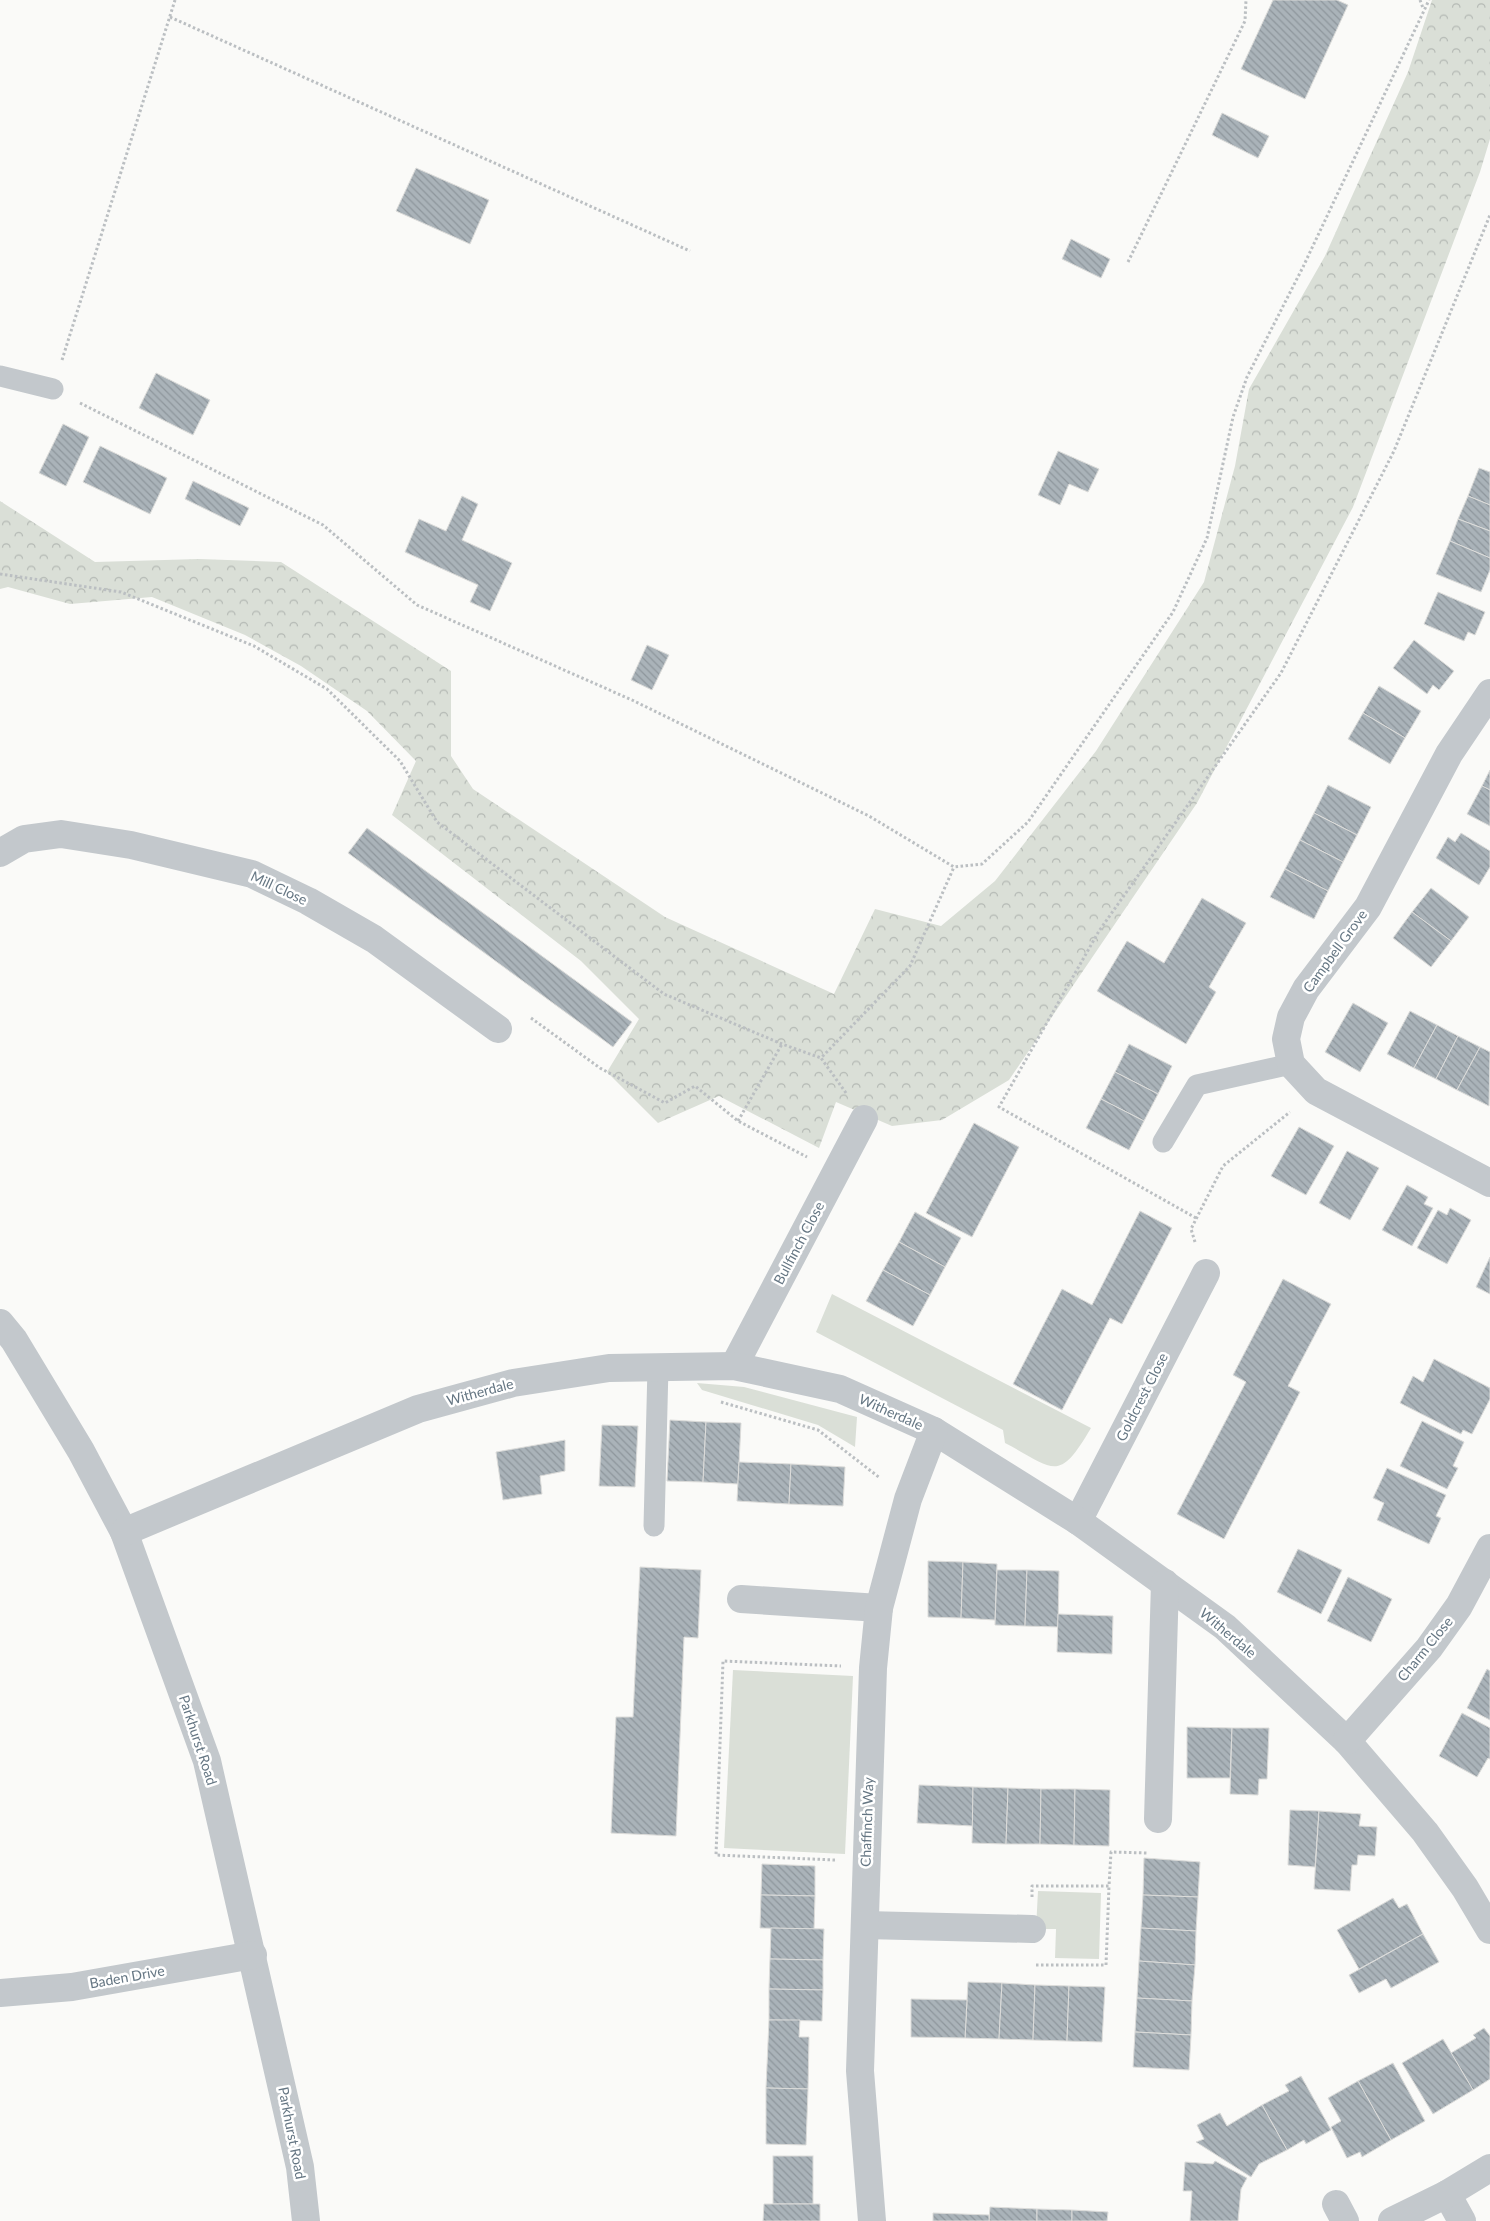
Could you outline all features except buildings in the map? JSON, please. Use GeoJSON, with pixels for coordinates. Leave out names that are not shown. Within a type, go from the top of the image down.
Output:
{"type":"FeatureCollection","features":[{"type":"Feature","properties":{"kind":"street","name":"Campbell Grove"},"geometry":{"type":"LineString","coordinates":[[1291,1064],[1286,1039],[1291,1017],[1306,989],[1368,907],[1448,754],[1490,693]]}},
{"type":"Feature","properties":{"kind":"street","name":"Mill Close"},"geometry":{"type":"LineString","coordinates":[[0,853],[24,839],[61,834],[131,845],[252,874],[308,901],[374,939],[498,1029]]}},
{"type":"Feature","properties":{"kind":"street"},"geometry":{"type":"LineString","coordinates":[[1291,1064],[1316,1091],[1490,1183]]}},
{"type":"Feature","properties":{"kind":"street","name":"Bullfinch Close"},"geometry":{"type":"LineString","coordinates":[[734,1366],[864,1119]]}},
{"type":"Feature","properties":{"kind":"street","name":"Goldcrest Close"},"geometry":{"type":"LineString","coordinates":[[1078,1521],[1206,1273]]}},
{"type":"Feature","properties":{"kind":"street","name":"Parkhurst Road"},"geometry":{"type":"LineString","coordinates":[[0,1323],[14,1340],[81,1451],[124,1532],[207,1761],[253,1955],[300,2167],[306,2221]]}},
{"type":"Feature","properties":{"kind":"street","name":"Witherdale"},"geometry":{"type":"LineString","coordinates":[[124,1532],[418,1409],[513,1383],[609,1368],[734,1366],[840,1389],[934,1431],[1078,1521],[1225,1627],[1347,1741],[1425,1832],[1465,1888],[1490,1930]]}},
{"type":"Feature","properties":{"kind":"street","name":"Chaffinch Way"},"geometry":{"type":"LineString","coordinates":[[872,2221],[860,2071],[865,1925],[865,1861],[873,1668],[879,1608],[908,1499],[934,1431]]}},
{"type":"Feature","properties":{"kind":"street","name":"Charm Close"},"geometry":{"type":"LineString","coordinates":[[1347,1741],[1428,1648],[1459,1606],[1490,1548]]}},
{"type":"Feature","properties":{"kind":"street"},"geometry":{"type":"LineString","coordinates":[[1158,1819],[1165,1583]]}},
{"type":"Feature","properties":{"kind":"street"},"geometry":{"type":"LineString","coordinates":[[741,1599],[879,1608]]}},
{"type":"Feature","properties":{"kind":"street"},"geometry":{"type":"LineString","coordinates":[[865,1925],[1032,1929]]}},
{"type":"Feature","properties":{"kind":"street","name":"Baden Drive"},"geometry":{"type":"LineString","coordinates":[[0,1993],[72,1987],[253,1955]]}},
{"type":"Feature","properties":{"kind":"street"},"geometry":{"type":"LineString","coordinates":[[1392,2221],[1447,2194],[1490,2168]]}},
{"type":"Feature","properties":{"kind":"street"},"geometry":{"type":"LineString","coordinates":[[1447,2194],[1462,2221]]}},
{"type":"Feature","properties":{"kind":"lane"},"geometry":{"type":"LineString","coordinates":[[0,376],[53,390]]}},
{"type":"Feature","properties":{"kind":"lane"},"geometry":{"type":"LineString","coordinates":[[1163,1142],[1197,1085],[1291,1064]]}},
{"type":"Feature","properties":{"kind":"lane"},"geometry":{"type":"LineString","coordinates":[[654,1526],[658,1367]]}},
{"type":"Feature","properties":{"kind":"path"},"geometry":{"type":"LineString","coordinates":[[175,0],[53,390],[323,525],[417,605],[632,700],[852,807],[954,867],[982,864],[1028,822],[1173,612],[1207,538],[1233,417],[1247,377],[1353,165],[1429,0]]}},
{"type":"Feature","properties":{"kind":"path"},"geometry":{"type":"LineString","coordinates":[[1128,262],[1245,21],[1246,0]]}},
{"type":"Feature","properties":{"kind":"path"},"geometry":{"type":"LineString","coordinates":[[1420,0],[1424,8]]}},
{"type":"Feature","properties":{"kind":"path"},"geometry":{"type":"LineString","coordinates":[[170,17],[690,251]]}},
{"type":"Feature","properties":{"kind":"path"},"geometry":{"type":"LineString","coordinates":[[1196,1218],[999,1107],[1099,931],[1280,673],[1394,451],[1490,215]]}},
{"type":"Feature","properties":{"kind":"path"},"geometry":{"type":"LineString","coordinates":[[0,574],[121,592],[254,646],[327,689],[400,761],[437,822],[664,994],[782,1044],[821,1058],[864,1119]]}},
{"type":"Feature","properties":{"kind":"path"},"geometry":{"type":"LineString","coordinates":[[821,1058],[910,966],[954,867]]}},
{"type":"Feature","properties":{"kind":"path"},"geometry":{"type":"LineString","coordinates":[[498,1029],[510,1037],[526,1015],[600,1068],[665,1103],[695,1086],[738,1121],[836,1172]]}},
{"type":"Feature","properties":{"kind":"path"},"geometry":{"type":"LineString","coordinates":[[738,1121],[782,1044]]}},
{"type":"Feature","properties":{"kind":"path"},"geometry":{"type":"LineString","coordinates":[[1206,1273],[1191,1229],[1223,1166],[1316,1091]]}},
{"type":"Feature","properties":{"kind":"path"},"geometry":{"type":"LineString","coordinates":[[717,1400],[818,1430],[908,1499]]}},
{"type":"Feature","properties":{"kind":"path"},"geometry":{"type":"LineString","coordinates":[[865,1861],[716,1855],[723,1661],[873,1668]]}},
{"type":"Feature","properties":{"kind":"path"},"geometry":{"type":"LineString","coordinates":[[1109,1886],[1032,1886],[1030,1964],[1106,1966],[1111,1852],[1157,1853],[1158,1819]]}},
{"type":"Feature","properties":{"kind":"green space"},"geometry":{"type":"Polygon","coordinates":[[[1432,0],[1490,0],[1490,139],[1480,172],[1353,507],[1197,803],[1009,1080],[942,1120],[892,1126],[836,1102],[819,1148],[719,1096],[658,1123],[607,1072],[639,1019],[581,961],[392,815],[416,761],[367,711],[301,666],[245,635],[152,597],[70,604],[8,587],[0,589],[0,501],[95,562],[199,559],[281,562],[451,671],[451,756],[473,789],[665,917],[834,994],[875,909],[941,926],[995,881],[1096,751],[1204,582],[1235,466],[1249,389],[1325,256],[1408,72],[1432,0]]]}},
{"type":"Feature","properties":{"kind":"green space"},"geometry":{"type":"Polygon","coordinates":[[[832,1294],[1091,1428],[1071,1458],[1062,1464],[1054,1466],[1035,1460],[1005,1443],[1003,1430],[816,1332],[832,1294]]]}},
{"type":"Feature","properties":{"kind":"green space"},"geometry":{"type":"Polygon","coordinates":[[[697,1383],[744,1387],[857,1417],[855,1447],[818,1425],[702,1390],[697,1383]]]}},
{"type":"Feature","properties":{"kind":"green space"},"geometry":{"type":"Polygon","coordinates":[[[733,1670],[853,1676],[845,1854],[724,1848],[733,1670]]]}},
{"type":"Feature","properties":{"kind":"green space"},"geometry":{"type":"Polygon","coordinates":[[[1038,1891],[1101,1893],[1099,1959],[1055,1958],[1056,1929],[1036,1929],[1038,1891]]]}}]}
